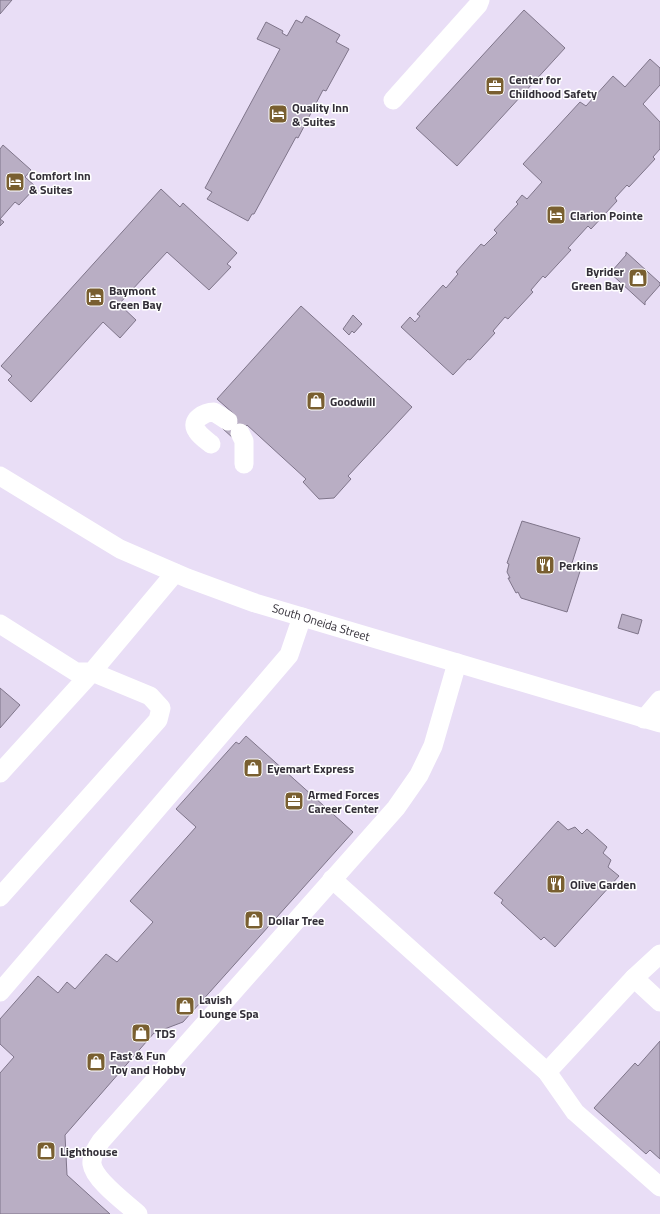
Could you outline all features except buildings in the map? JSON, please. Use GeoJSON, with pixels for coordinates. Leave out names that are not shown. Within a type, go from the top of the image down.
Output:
{"type":"FeatureCollection","features":[{"type":"Feature","properties":{"kind":"street"},"geometry":{"type":"LineString","coordinates":[[393,100],[478,5],[480,0]]}},
{"type":"Feature","properties":{"kind":"street"},"geometry":{"type":"LineString","coordinates":[[211,444],[196,430],[195,424],[198,418],[203,414],[214,412],[234,427],[244,441],[244,464]]}},
{"type":"Feature","properties":{"kind":"street","name":"South Oneida Street"},"geometry":{"type":"LineString","coordinates":[[3,483],[120,549],[175,573],[255,603],[652,721]]}},
{"type":"Feature","properties":{"kind":"street"},"geometry":{"type":"LineString","coordinates":[[0,773],[92,672],[175,573]]}},
{"type":"Feature","properties":{"kind":"street"},"geometry":{"type":"LineString","coordinates":[[0,992],[290,655],[302,617]]}},
{"type":"Feature","properties":{"kind":"street"},"geometry":{"type":"LineString","coordinates":[[0,624],[76,672],[92,672],[150,696],[161,708],[158,720],[0,897]]}},
{"type":"Feature","properties":{"kind":"street"},"geometry":{"type":"LineString","coordinates":[[138,1214],[97,1175],[92,1164],[94,1152],[101,1141],[396,808],[419,775],[433,746],[457,663]]}},
{"type":"Feature","properties":{"kind":"street"},"geometry":{"type":"LineString","coordinates":[[652,721],[660,700]]}},
{"type":"Feature","properties":{"kind":"street"},"geometry":{"type":"LineString","coordinates":[[332,879],[547,1072],[575,1112],[660,1187]]}},
{"type":"Feature","properties":{"kind":"street"},"geometry":{"type":"LineString","coordinates":[[547,1072],[634,978],[660,954]]}},
{"type":"Feature","properties":{"kind":"street"},"geometry":{"type":"LineString","coordinates":[[634,978],[660,1002]]}},
{"type":"Feature","properties":{"kind":"place","name":"Center for Childhood Safety"},"geometry":{"type":"Point","coordinates":[495,86]}},
{"type":"Feature","properties":{"kind":"place","name":"Quality Inn & Suites"},"geometry":{"type":"Point","coordinates":[278,114]}},
{"type":"Feature","properties":{"kind":"place","name":"Comfort Inn & Suites"},"geometry":{"type":"Point","coordinates":[15,182]}},
{"type":"Feature","properties":{"kind":"place","name":"Clarion Pointe"},"geometry":{"type":"Point","coordinates":[556,215]}},
{"type":"Feature","properties":{"kind":"place","name":"Byrider Green Bay"},"geometry":{"type":"Point","coordinates":[638,278]}},
{"type":"Feature","properties":{"kind":"place","name":"Baymont Green Bay"},"geometry":{"type":"Point","coordinates":[95,297]}},
{"type":"Feature","properties":{"kind":"place","name":"Goodwill"},"geometry":{"type":"Point","coordinates":[316,401]}},
{"type":"Feature","properties":{"kind":"place","name":"Perkins"},"geometry":{"type":"Point","coordinates":[545,565]}},
{"type":"Feature","properties":{"kind":"place","name":"Eyemart Express"},"geometry":{"type":"Point","coordinates":[253,768]}},
{"type":"Feature","properties":{"kind":"place","name":"Armed Forces Career Center"},"geometry":{"type":"Point","coordinates":[294,801]}},
{"type":"Feature","properties":{"kind":"place","name":"Olive Garden"},"geometry":{"type":"Point","coordinates":[556,884]}},
{"type":"Feature","properties":{"kind":"place","name":"Dollar Tree"},"geometry":{"type":"Point","coordinates":[254,920]}},
{"type":"Feature","properties":{"kind":"place","name":"Lavish Lounge Spa"},"geometry":{"type":"Point","coordinates":[185,1006]}},
{"type":"Feature","properties":{"kind":"place","name":"TDS"},"geometry":{"type":"Point","coordinates":[141,1033]}},
{"type":"Feature","properties":{"kind":"place","name":"Fast & Fun Toy and Hobby"},"geometry":{"type":"Point","coordinates":[96,1062]}},
{"type":"Feature","properties":{"kind":"place","name":"Lighthouse"},"geometry":{"type":"Point","coordinates":[46,1151]}}]}
